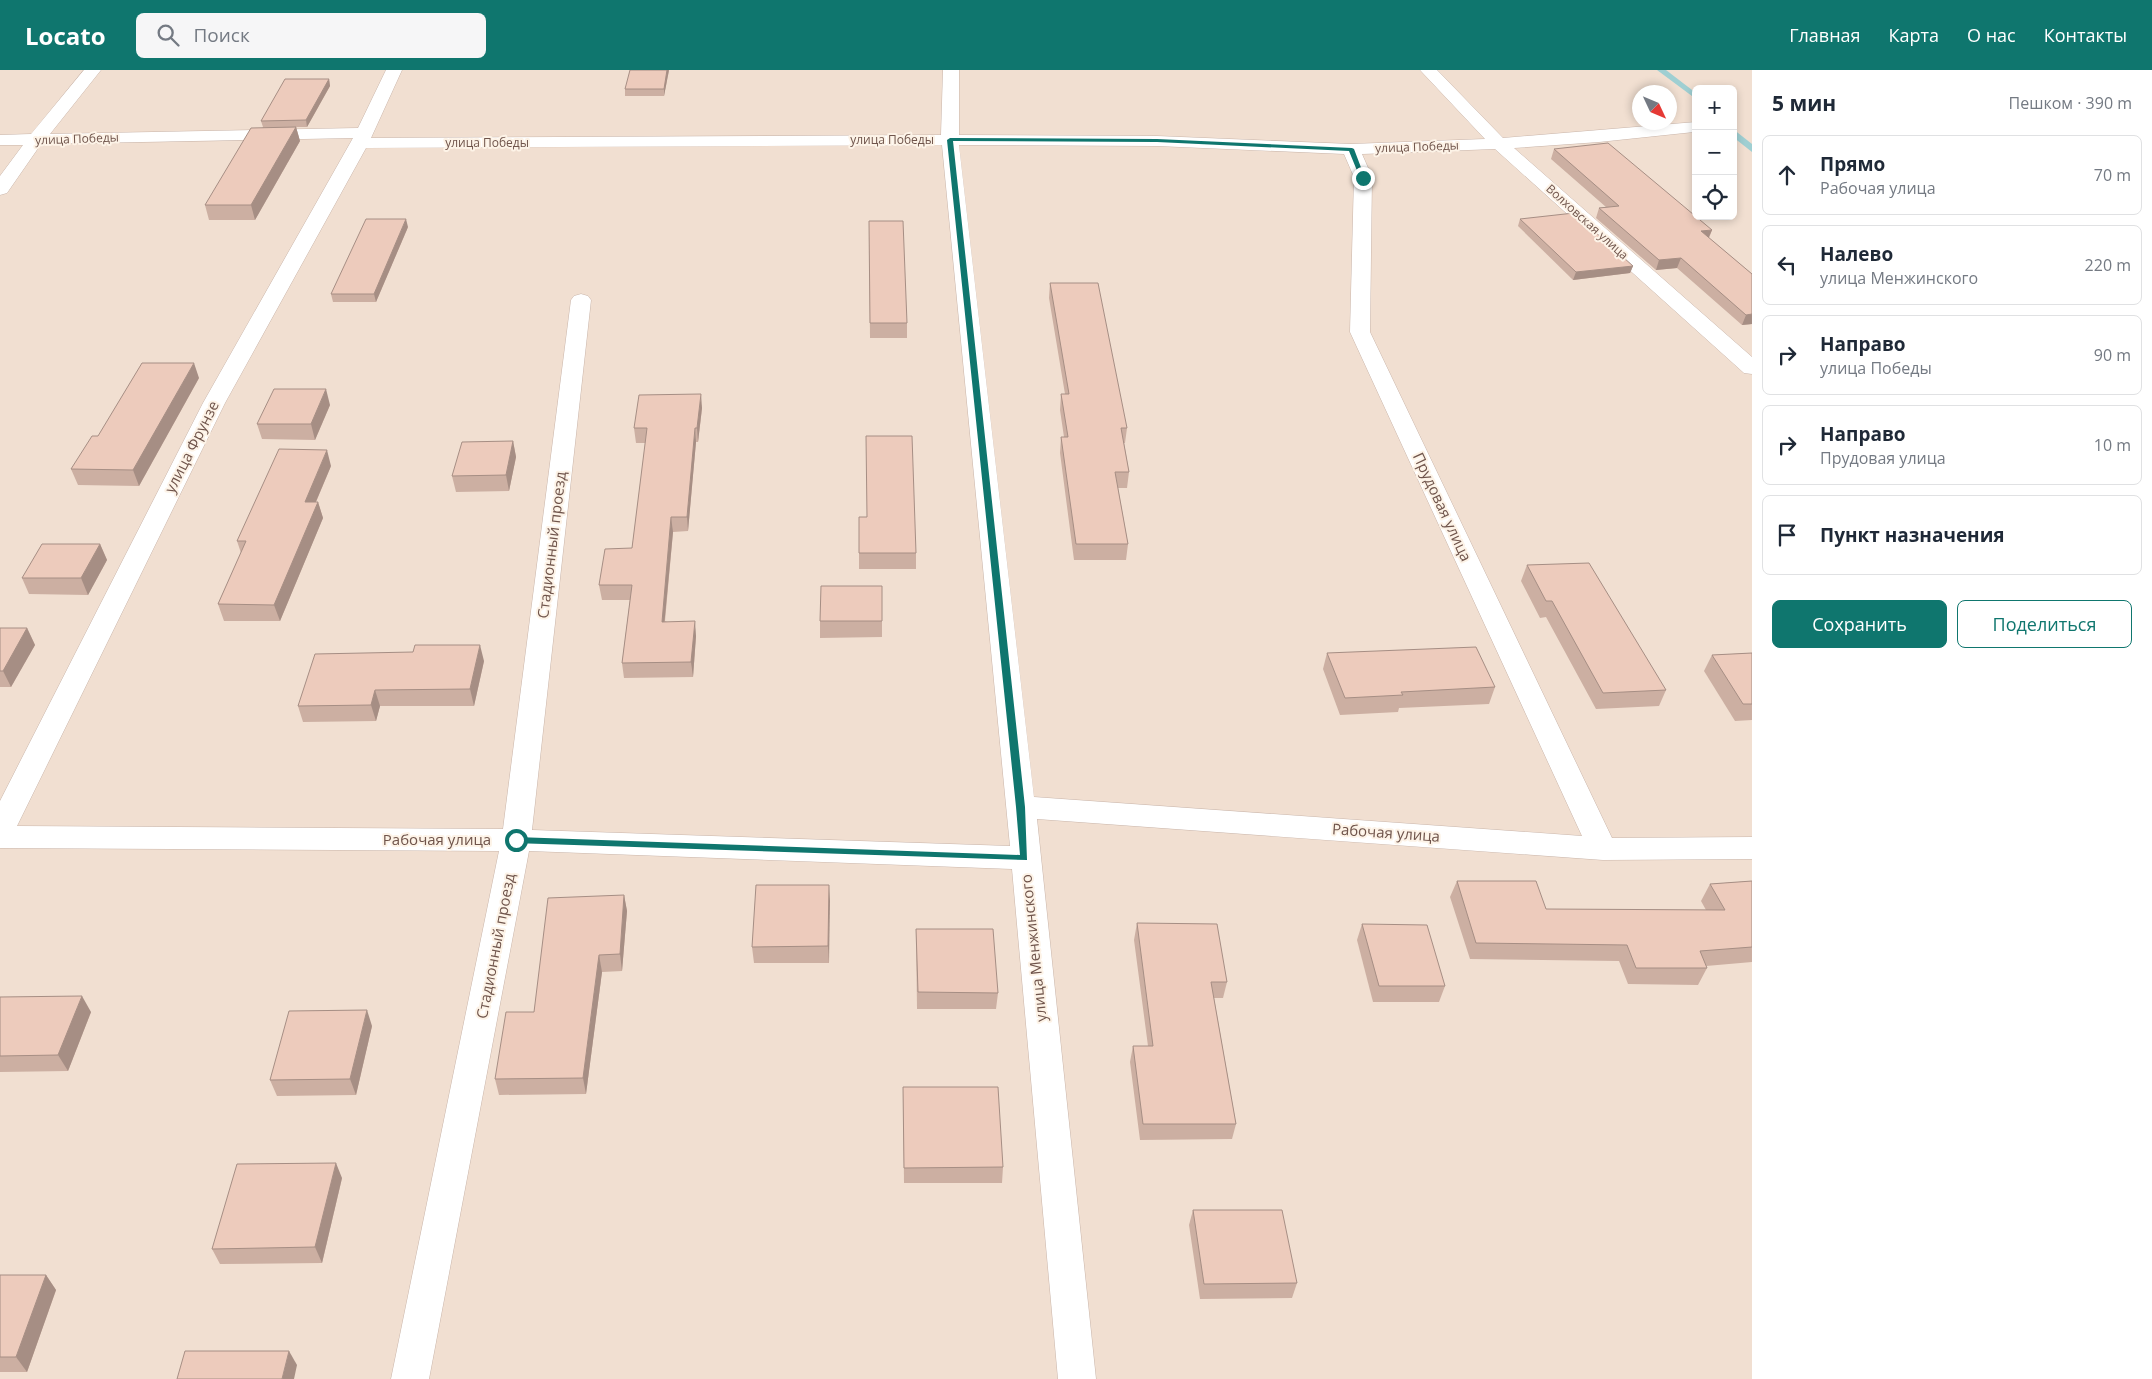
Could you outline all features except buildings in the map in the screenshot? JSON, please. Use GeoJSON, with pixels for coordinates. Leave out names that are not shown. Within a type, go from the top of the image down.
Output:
{"type":"FeatureCollection","features":[{"type":"Feature","properties":{"kind":"street"},"geometry":{"type":"LineString","coordinates":[[0,189],[35,141],[93,70]]}},
{"type":"Feature","properties":{"kind":"street","name":"улица Фрунзе"},"geometry":{"type":"LineString","coordinates":[[0,830],[214,403],[362,138],[394,70]]}},
{"type":"Feature","properties":{"kind":"street","name":"улица Менжинского"},"geometry":{"type":"LineString","coordinates":[[950,70],[950,140],[1021,807],[1024,858],[1077,1379]]}},
{"type":"Feature","properties":{"kind":"street","name":"Волховская улица"},"geometry":{"type":"LineString","coordinates":[[1428,70],[1499,144],[1752,368]]}},
{"type":"Feature","properties":{"kind":"street","name":"улица Победы"},"geometry":{"type":"LineString","coordinates":[[0,140],[35,141],[205,135],[362,138],[1157,141],[1352,149],[1499,144],[1599,137],[1692,127]]}},
{"type":"Feature","properties":{"kind":"street","name":"Прудовая улица"},"geometry":{"type":"LineString","coordinates":[[1352,149],[1363,178],[1360,332],[1603,849]]}},
{"type":"Feature","properties":{"kind":"street","name":"Стадионный проезд"},"geometry":{"type":"LineString","coordinates":[[410,1379],[516,840],[581,300]]}},
{"type":"Feature","properties":{"kind":"street","name":"Рабочая улица"},"geometry":{"type":"LineString","coordinates":[[1021,807],[1603,849],[1752,848]]}},
{"type":"Feature","properties":{"kind":"street","name":"Рабочая улица"},"geometry":{"type":"LineString","coordinates":[[0,837],[516,840],[1024,858]]}},
{"type":"Feature","properties":{"kind":"shaded area"},"geometry":{"type":"Polygon","coordinates":[[[0,70],[1752,70],[1752,1379],[0,1379],[0,70]]]}},
{"type":"Feature","properties":{"kind":"waterway"},"geometry":{"type":"LineString","coordinates":[[1661,70],[1692,94]]}},
{"type":"Feature","properties":{"kind":"waterway"},"geometry":{"type":"LineString","coordinates":[[1737,136],[1752,149]]}},
{"type":"Feature","properties":{"kind":"route"},"geometry":{"type":"LineString","coordinates":[[516,840],[1024,858],[1021,807],[950,140],[1157,141],[1352,149],[1363,178]]}}]}
